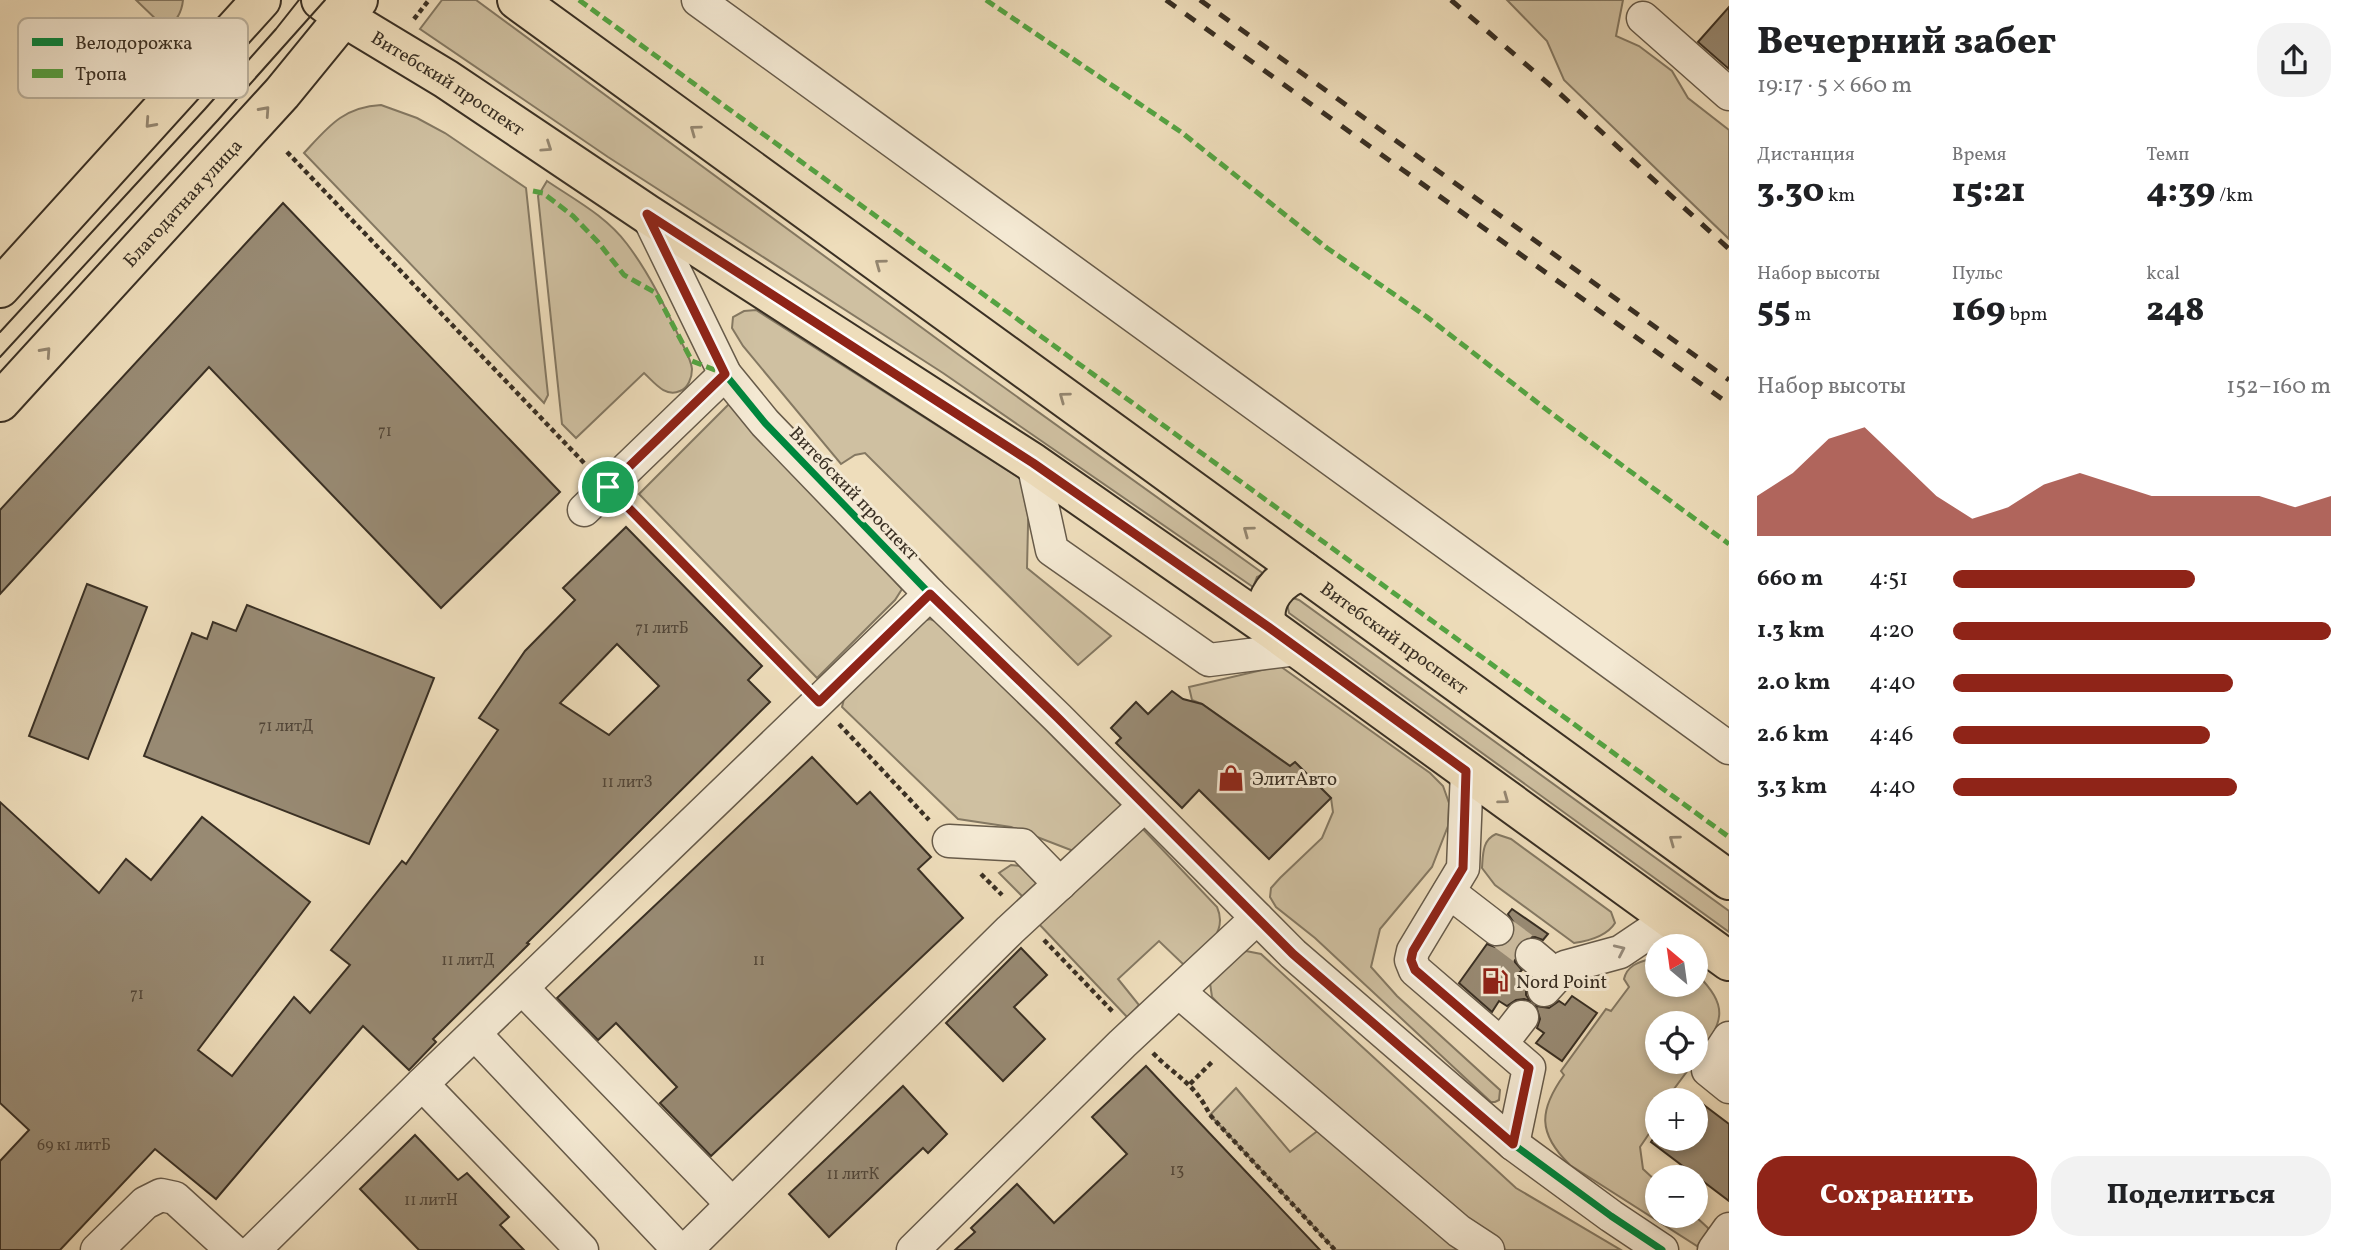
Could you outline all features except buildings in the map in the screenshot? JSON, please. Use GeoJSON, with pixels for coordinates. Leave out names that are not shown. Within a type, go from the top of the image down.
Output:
{"type":"FeatureCollection","features":[{"type":"Feature","properties":{"kind":"main road"},"geometry":{"type":"LineString","coordinates":[[245,18],[261,0]]}},
{"type":"Feature","properties":{"kind":"main road","name":"Витебский проспект"},"geometry":{"type":"LineString","coordinates":[[341,6],[647,214],[1033,463],[1267,626],[1729,961]]}},
{"type":"Feature","properties":{"kind":"main road","name":"Благодатная улица"},"geometry":{"type":"LineString","coordinates":[[0,402],[267,110],[341,6]]}},
{"type":"Feature","properties":{"kind":"main road","name":"Витебский проспект"},"geometry":{"type":"LineString","coordinates":[[533,7],[1729,880]]}},
{"type":"Feature","properties":{"kind":"main road"},"geometry":{"type":"LineString","coordinates":[[0,288],[172,98]]}},
{"type":"Feature","properties":{"kind":"main road"},"geometry":{"type":"LineString","coordinates":[[1267,626],[1265,608],[1274,590],[1290,576],[1303,570]]}},
{"type":"Feature","properties":{"kind":"street"},"geometry":{"type":"LineString","coordinates":[[698,0],[1729,748]]}},
{"type":"Feature","properties":{"kind":"street"},"geometry":{"type":"LineString","coordinates":[[1643,18],[1729,94]]}},
{"type":"Feature","properties":{"kind":"street","name":"Витебский проспект"},"geometry":{"type":"LineString","coordinates":[[647,214],[725,374],[765,423],[930,594],[1293,954],[1513,1144],[1662,1250]]}},
{"type":"Feature","properties":{"kind":"street"},"geometry":{"type":"LineString","coordinates":[[584,510],[725,374]]}},
{"type":"Feature","properties":{"kind":"street"},"geometry":{"type":"LineString","coordinates":[[1033,463],[1052,550],[1209,660],[1297,649]]}},
{"type":"Feature","properties":{"kind":"street"},"geometry":{"type":"LineString","coordinates":[[254,1250],[422,1084],[930,594]]}},
{"type":"Feature","properties":{"kind":"street"},"geometry":{"type":"LineString","coordinates":[[1466,771],[1463,868],[1413,951],[1411,960],[1415,970],[1529,1068],[1513,1144]]}},
{"type":"Feature","properties":{"kind":"street"},"geometry":{"type":"LineString","coordinates":[[686,1250],[1060,884],[1144,806]]}},
{"type":"Feature","properties":{"kind":"street"},"geometry":{"type":"LineString","coordinates":[[949,841],[1022,845],[1060,884]]}},
{"type":"Feature","properties":{"kind":"street"},"geometry":{"type":"LineString","coordinates":[[1449,892],[1497,929]]}},
{"type":"Feature","properties":{"kind":"street"},"geometry":{"type":"LineString","coordinates":[[913,1250],[1122,1044],[1257,918]]}},
{"type":"Feature","properties":{"kind":"street"},"geometry":{"type":"LineString","coordinates":[[1532,955],[1550,983],[1565,967],[1620,952],[1669,919]]}},
{"type":"Feature","properties":{"kind":"street"},"geometry":{"type":"LineString","coordinates":[[522,988],[732,1204]]}},
{"type":"Feature","properties":{"kind":"street"},"geometry":{"type":"LineString","coordinates":[[1178,992],[1459,1231],[1488,1250]]}},
{"type":"Feature","properties":{"kind":"street"},"geometry":{"type":"LineString","coordinates":[[1501,1044],[1522,1017]]}},
{"type":"Feature","properties":{"kind":"street"},"geometry":{"type":"LineString","coordinates":[[475,1034],[679,1250]]}},
{"type":"Feature","properties":{"kind":"street"},"geometry":{"type":"LineString","coordinates":[[1729,1038],[1708,1070],[1729,1087]]}},
{"type":"Feature","properties":{"kind":"street"},"geometry":{"type":"LineString","coordinates":[[422,1084],[582,1250]]}},
{"type":"Feature","properties":{"kind":"street"},"geometry":{"type":"LineString","coordinates":[[97,1250],[145,1203],[161,1195],[175,1198],[232,1250]]}},
{"type":"Feature","properties":{"kind":"street"},"geometry":{"type":"LineString","coordinates":[[1714,1250],[1729,1228]]}},
{"type":"Feature","properties":{"kind":"path"},"geometry":{"type":"LineString","coordinates":[[410,25],[429,0]]}},
{"type":"Feature","properties":{"kind":"path"},"geometry":{"type":"LineString","coordinates":[[287,152],[608,487],[819,702]]}},
{"type":"Feature","properties":{"kind":"path"},"geometry":{"type":"LineString","coordinates":[[1210,1115],[1335,1250]]}},
{"type":"Feature","properties":{"kind":"shaded area"},"geometry":{"type":"Polygon","coordinates":[[[136,0],[183,0],[177,18],[155,18],[136,0]]]}},
{"type":"Feature","properties":{"kind":"shaded area"},"geometry":{"type":"Polygon","coordinates":[[[442,0],[476,0],[959,355],[1264,574],[1257,577],[1253,587],[943,373],[608,157],[420,29],[442,0]]]}},
{"type":"Feature","properties":{"kind":"shaded area"},"geometry":{"type":"Polygon","coordinates":[[[1507,0],[1623,0],[1616,36],[1639,46],[1672,71],[1688,98],[1729,130],[1729,239],[1564,80],[1547,41],[1507,0]]]}},
{"type":"Feature","properties":{"kind":"shaded area"},"geometry":{"type":"Polygon","coordinates":[[[381,105],[417,118],[445,133],[526,188],[548,395],[544,403],[304,153],[346,114],[381,105]]]}},
{"type":"Feature","properties":{"kind":"shaded area"},"geometry":{"type":"Polygon","coordinates":[[[547,181],[600,217],[627,244],[662,302],[692,369],[687,385],[675,393],[660,388],[644,373],[576,438],[562,424],[538,196],[547,181]]]}},
{"type":"Feature","properties":{"kind":"shaded area"},"geometry":{"type":"Polygon","coordinates":[[[756,310],[1029,484],[1027,568],[1111,636],[1078,665],[865,453],[855,455],[841,464],[743,346],[732,328],[733,317],[744,311],[756,310]]]}},
{"type":"Feature","properties":{"kind":"shaded area"},"geometry":{"type":"Polygon","coordinates":[[[730,403],[902,589],[895,600],[817,678],[639,494],[730,403]]]}},
{"type":"Feature","properties":{"kind":"shaded area"},"geometry":{"type":"Polygon","coordinates":[[[1293,598],[1729,911],[1729,932],[1289,613],[1287,604],[1293,598]]]}},
{"type":"Feature","properties":{"kind":"shaded area"},"geometry":{"type":"Polygon","coordinates":[[[930,619],[940,623],[1122,806],[1076,852],[1011,827],[958,819],[842,707],[844,699],[923,621],[930,619]]]}},
{"type":"Feature","properties":{"kind":"shaded area"},"geometry":{"type":"Polygon","coordinates":[[[1280,666],[1430,773],[1443,786],[1449,803],[1448,826],[1432,867],[1380,929],[1371,967],[1397,996],[1500,1090],[1499,1100],[1495,1102],[1491,1102],[1315,938],[1276,907],[1270,897],[1271,888],[1322,838],[1333,812],[1331,798],[1295,762],[1290,766],[1202,704],[1192,700],[1189,687],[1280,666]]]}},
{"type":"Feature","properties":{"kind":"shaded area"},"geometry":{"type":"Polygon","coordinates":[[[1141,827],[1217,907],[1220,925],[1212,940],[1184,965],[1159,941],[1118,979],[1139,1005],[1128,1018],[1038,923],[1141,827]]]}},
{"type":"Feature","properties":{"kind":"shaded area"},"geometry":{"type":"Polygon","coordinates":[[[1496,834],[1511,839],[1611,912],[1615,923],[1612,928],[1597,937],[1574,943],[1495,885],[1482,868],[1486,844],[1496,834]]]}},
{"type":"Feature","properties":{"kind":"shaded area"},"geometry":{"type":"Polygon","coordinates":[[[1011,865],[1022,866],[1040,881],[1025,899],[999,873],[1011,865]]]}},
{"type":"Feature","properties":{"kind":"shaded area"},"geometry":{"type":"Polygon","coordinates":[[[1246,951],[1261,954],[1516,1188],[1621,1250],[1506,1250],[1484,1236],[1230,1016],[1212,997],[1210,983],[1229,962],[1246,951]]]}},
{"type":"Feature","properties":{"kind":"shaded area"},"geometry":{"type":"Polygon","coordinates":[[[1645,961],[1645,998],[1708,998],[1708,986],[1718,1005],[1719,1014],[1708,1041],[1708,1011],[1645,1011],[1645,1074],[1685,1074],[1675,1088],[1645,1088],[1645,1140],[1640,1147],[1645,1171],[1645,1213],[1570,1165],[1552,1142],[1545,1121],[1550,1099],[1564,1075],[1561,1071],[1606,1009],[1611,1011],[1629,987],[1624,979],[1630,968],[1645,961]]]}},
{"type":"Feature","properties":{"kind":"shaded area"},"geometry":{"type":"Polygon","coordinates":[[[1236,1088],[1290,1152],[1320,1129],[1468,1250],[1335,1250],[1210,1115],[1236,1088]]]}},
{"type":"Feature","properties":{"kind":"shaded area"},"geometry":{"type":"Polygon","coordinates":[[[1669,1228],[1708,1228],[1706,1238],[1697,1246],[1669,1228]]]}},
{"type":"Feature","properties":{"kind":"tunnel"},"geometry":{"type":"LineString","coordinates":[[1497,929],[1532,955]]}},
{"type":"Feature","properties":{"kind":"tram line"},"geometry":{"type":"LineString","coordinates":[[248,61],[299,0]]}},
{"type":"Feature","properties":{"kind":"tram line"},"geometry":{"type":"LineString","coordinates":[[248,86],[325,0]]}},
{"type":"Feature","properties":{"kind":"tram line"},"geometry":{"type":"LineString","coordinates":[[0,332],[215,98]]}},
{"type":"Feature","properties":{"kind":"tram line"},"geometry":{"type":"LineString","coordinates":[[0,357],[238,98]]}},
{"type":"Feature","properties":{"kind":"railway"},"geometry":{"type":"LineString","coordinates":[[1166,0],[1729,404]]}},
{"type":"Feature","properties":{"kind":"railway"},"geometry":{"type":"LineString","coordinates":[[1200,0],[1729,380]]}},
{"type":"Feature","properties":{"kind":"railway"},"geometry":{"type":"LineString","coordinates":[[1451,0],[1557,91],[1729,249]]}},
{"type":"Feature","properties":{"kind":"marked path"},"geometry":{"type":"LineString","coordinates":[[579,0],[1729,837]]}},
{"type":"Feature","properties":{"kind":"marked path"},"geometry":{"type":"LineString","coordinates":[[986,0],[1181,132],[1327,248],[1427,317],[1551,413],[1729,544]]}},
{"type":"Feature","properties":{"kind":"marked path"},"geometry":{"type":"LineString","coordinates":[[533,191],[543,193],[573,216],[624,275],[656,293],[692,361],[725,374]]}},
{"type":"Feature","properties":{"kind":"cycle path"},"geometry":{"type":"LineString","coordinates":[[647,214],[725,374],[765,423],[930,594],[1293,954],[1513,1144],[1662,1250]]}},
{"type":"Feature","properties":{"kind":"place","name":"ЭлитАвто"},"geometry":{"type":"Point","coordinates":[1231,778]}},
{"type":"Feature","properties":{"kind":"place","name":"Nord Point"},"geometry":{"type":"Point","coordinates":[1495,981]}},
{"type":"Feature","properties":{"kind":"route"},"geometry":{"type":"LineString","coordinates":[[647,214],[1033,463],[1267,626],[1466,771],[1463,868],[1413,951],[1411,960],[1415,970],[1529,1068],[1513,1144],[1293,954],[930,594],[819,702],[608,487],[725,374],[647,214]]}}]}
